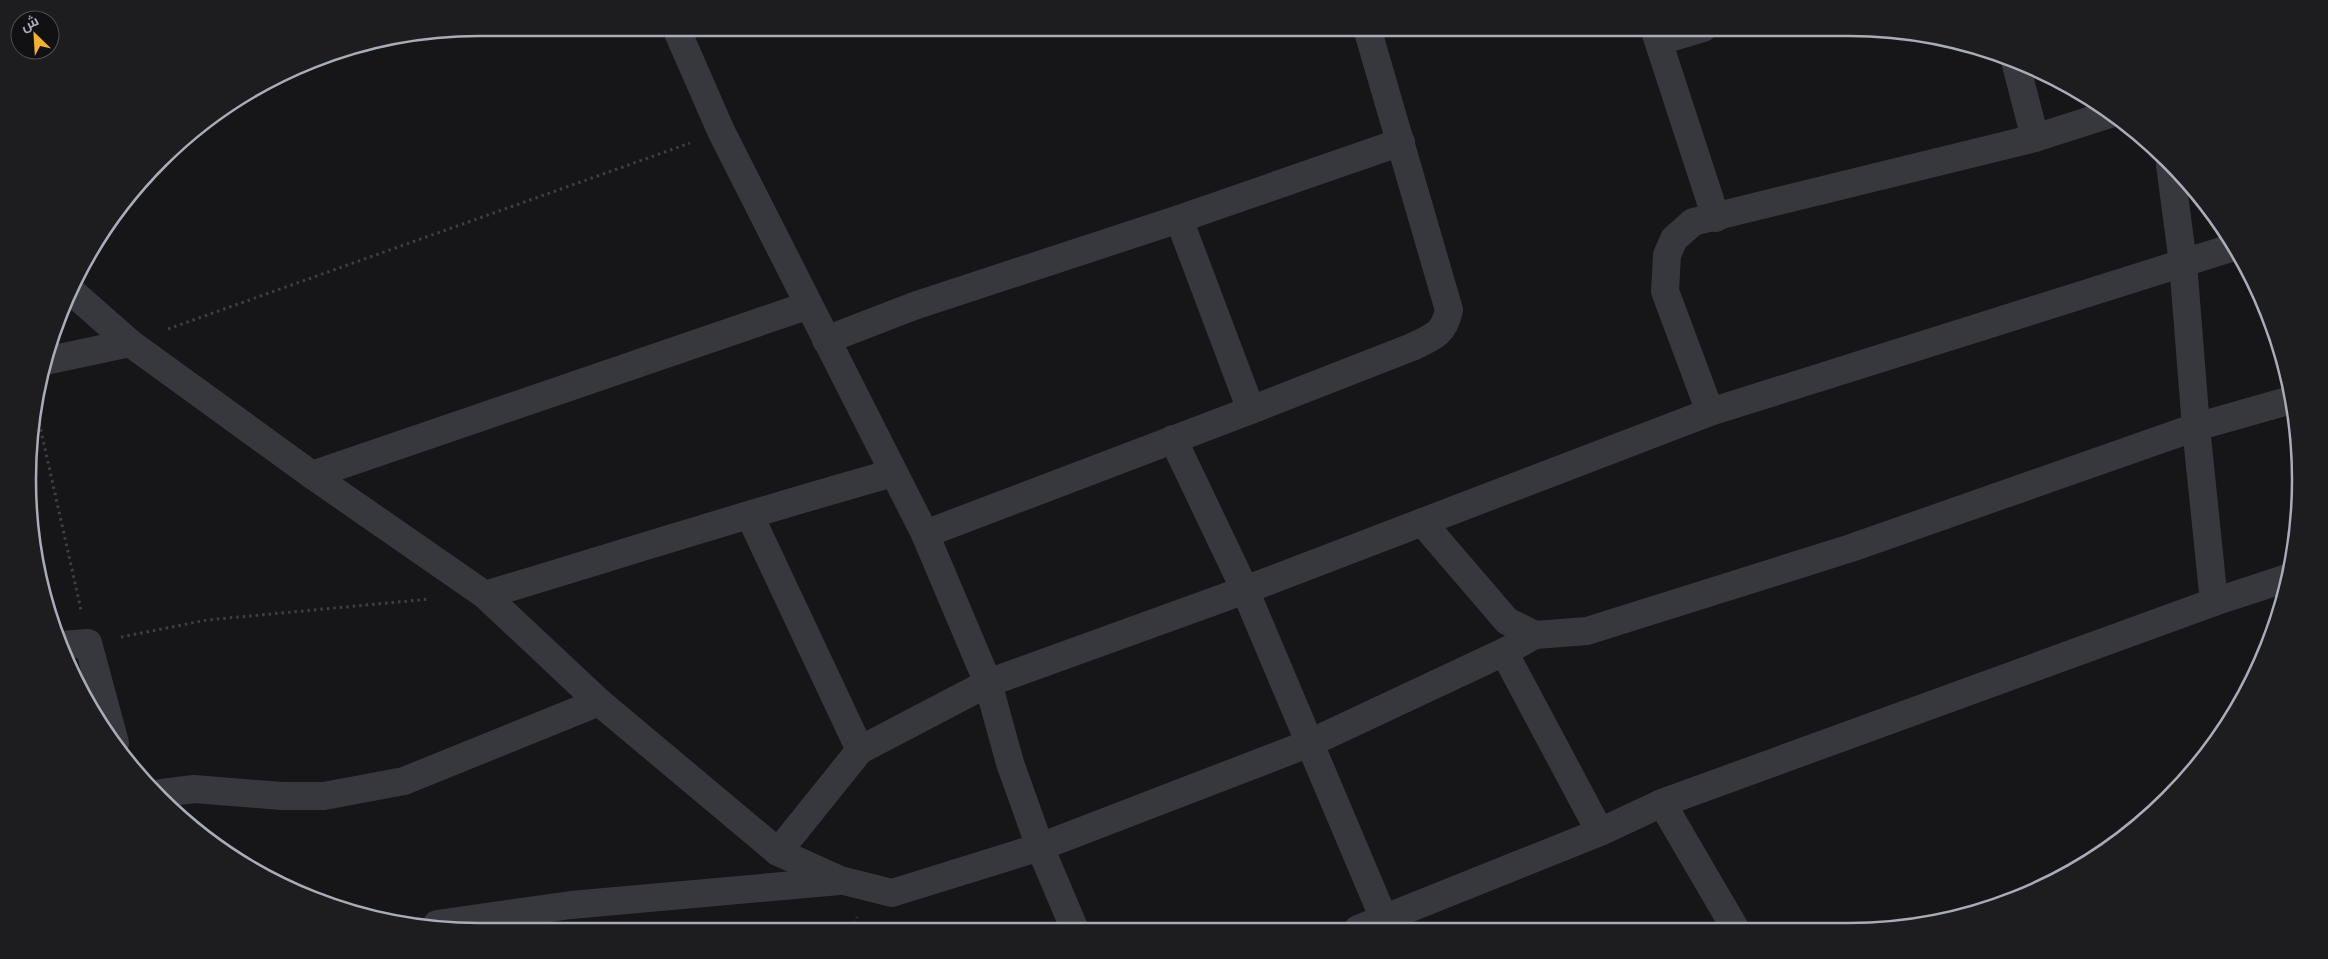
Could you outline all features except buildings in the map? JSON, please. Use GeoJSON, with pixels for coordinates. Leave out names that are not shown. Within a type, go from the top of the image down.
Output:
{"type":"FeatureCollection","features":[{"type":"Feature","properties":{"kind":"street"},"geometry":{"type":"LineString","coordinates":[[679,36],[721,132],[925,534],[988,682],[1010,763],[1040,847],[1072,923]]}},
{"type":"Feature","properties":{"kind":"street"},"geometry":{"type":"LineString","coordinates":[[925,534],[1412,347],[1435,336],[1446,324],[1448,310],[1369,36]]}},
{"type":"Feature","properties":{"kind":"street"},"geometry":{"type":"LineString","coordinates":[[1657,36],[1716,218]]}},
{"type":"Feature","properties":{"kind":"street"},"geometry":{"type":"LineString","coordinates":[[2017,70],[2036,138]]}},
{"type":"Feature","properties":{"kind":"street"},"geometry":{"type":"LineString","coordinates":[[1710,412],[1665,290],[1666,255],[1674,238],[1693,222],[1716,218],[2036,138],[2102,116]]}},
{"type":"Feature","properties":{"kind":"street"},"geometry":{"type":"LineString","coordinates":[[826,340],[914,306],[1178,219],[1401,142]]}},
{"type":"Feature","properties":{"kind":"street"},"geometry":{"type":"LineString","coordinates":[[2171,176],[2183,263],[2196,427],[2214,602]]}},
{"type":"Feature","properties":{"kind":"street"},"geometry":{"type":"LineString","coordinates":[[1178,219],[1251,410]]}},
{"type":"Feature","properties":{"kind":"street"},"geometry":{"type":"LineString","coordinates":[[778,852],[860,750],[988,682],[1245,590],[1710,412],[2227,249]]}},
{"type":"Feature","properties":{"kind":"street"},"geometry":{"type":"LineString","coordinates":[[76,296],[130,343],[312,475],[485,595],[599,702],[778,852],[840,880],[892,893],[1040,847],[1310,743],[1504,652],[1535,635],[1587,630],[1841,551],[2196,427],[2285,402]]}},
{"type":"Feature","properties":{"kind":"street"},"geometry":{"type":"LineString","coordinates":[[312,475],[809,305]]}},
{"type":"Feature","properties":{"kind":"street"},"geometry":{"type":"LineString","coordinates":[[53,359],[130,343]]}},
{"type":"Feature","properties":{"kind":"street"},"geometry":{"type":"LineString","coordinates":[[1173,439],[1245,590],[1384,919]]}},
{"type":"Feature","properties":{"kind":"street"},"geometry":{"type":"LineString","coordinates":[[485,595],[750,516],[801,498],[893,473]]}},
{"type":"Feature","properties":{"kind":"street"},"geometry":{"type":"LineString","coordinates":[[750,516],[860,750]]}},
{"type":"Feature","properties":{"kind":"street"},"geometry":{"type":"LineString","coordinates":[[1422,522],[1507,621],[1535,635]]}},
{"type":"Feature","properties":{"kind":"street"},"geometry":{"type":"LineString","coordinates":[[1374,923],[1600,832],[1662,803],[2214,602],[2280,580]]}},
{"type":"Feature","properties":{"kind":"street"},"geometry":{"type":"LineString","coordinates":[[68,644],[88,643],[110,724]]}},
{"type":"Feature","properties":{"kind":"street"},"geometry":{"type":"LineString","coordinates":[[1504,652],[1600,832]]}},
{"type":"Feature","properties":{"kind":"street"},"geometry":{"type":"LineString","coordinates":[[166,793],[194,789],[282,796],[324,796],[404,781],[599,702]]}},
{"type":"Feature","properties":{"kind":"street"},"geometry":{"type":"LineString","coordinates":[[1662,803],[1732,923]]}},
{"type":"Feature","properties":{"kind":"street"},"geometry":{"type":"LineString","coordinates":[[451,922],[571,905],[840,880]]}},
{"type":"Feature","properties":{"kind":"path"},"geometry":{"type":"LineString","coordinates":[[130,343],[721,132]]}},
{"type":"Feature","properties":{"kind":"path"},"geometry":{"type":"LineString","coordinates":[[40,425],[88,643],[207,620],[359,604],[485,595]]}}]}
